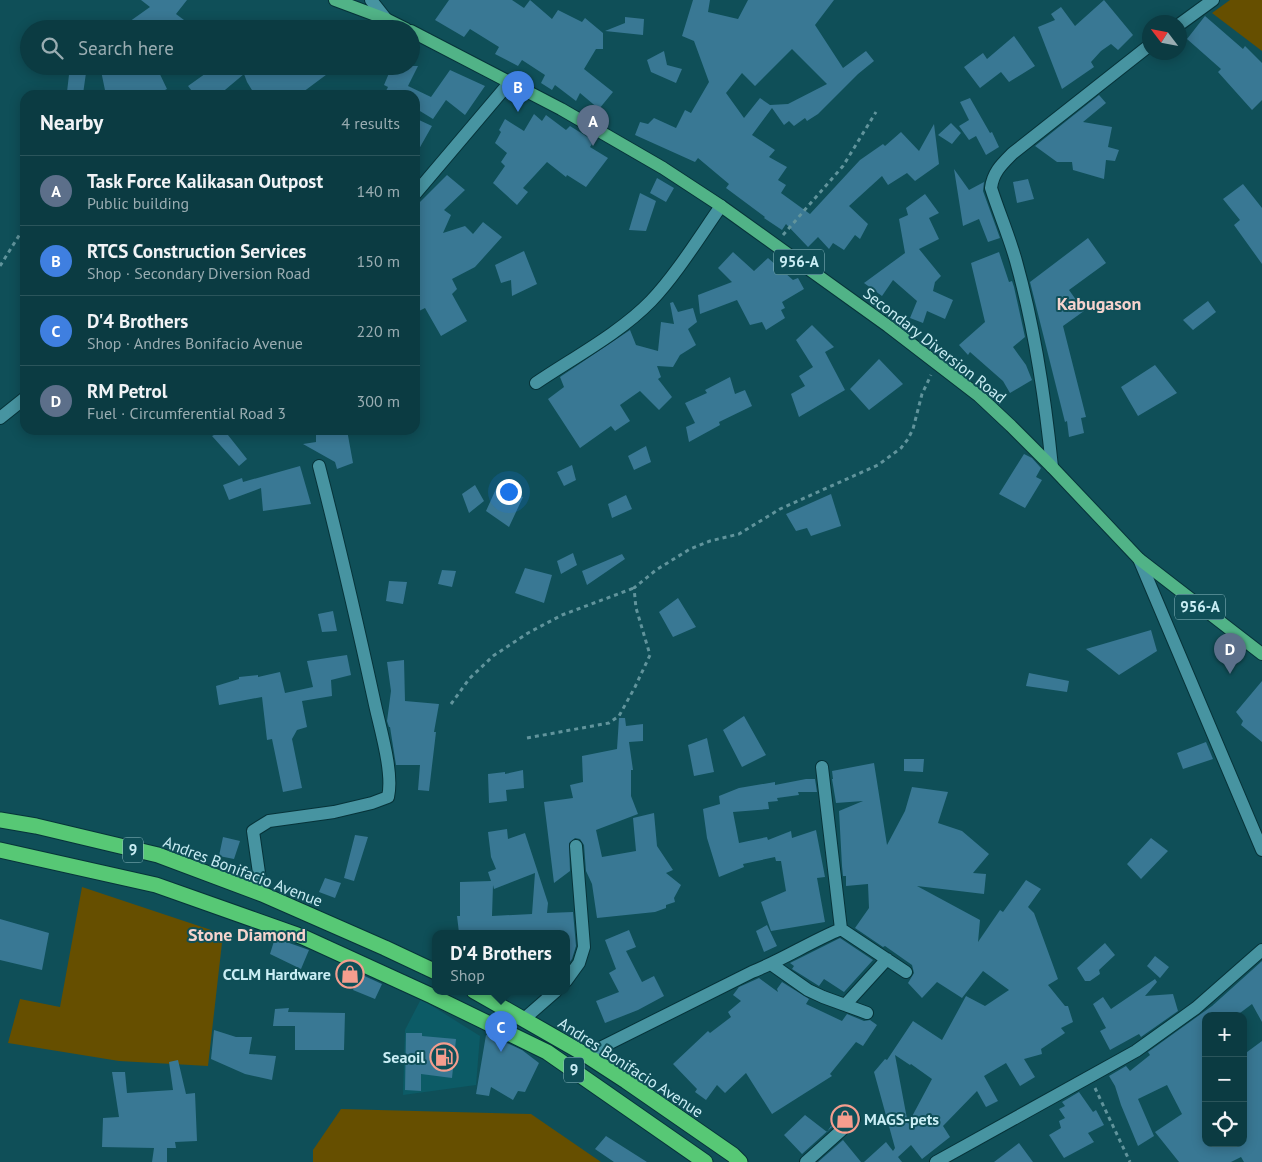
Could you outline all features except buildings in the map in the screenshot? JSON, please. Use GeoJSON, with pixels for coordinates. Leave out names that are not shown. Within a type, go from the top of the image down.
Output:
{"type":"FeatureCollection","features":[{"type":"Feature","properties":{"kind":"highway","name":"Andres Bonifacio Avenue"},"geometry":{"type":"LineString","coordinates":[[0,820],[36,826],[158,855],[262,894],[432,970]]}},
{"type":"Feature","properties":{"kind":"highway","name":"Andres Bonifacio Avenue"},"geometry":{"type":"LineString","coordinates":[[0,850],[156,885],[303,938],[432,996],[547,1052],[705,1162]]}},
{"type":"Feature","properties":{"kind":"highway","name":"Andres Bonifacio Avenue"},"geometry":{"type":"LineString","coordinates":[[481,995],[586,1055],[626,1081],[734,1160]]}},
{"type":"Feature","properties":{"kind":"main road"},"geometry":{"type":"LineString","coordinates":[[335,0],[386,19]]}},
{"type":"Feature","properties":{"kind":"main road","name":"Secondary Diversion Road"},"geometry":{"type":"LineString","coordinates":[[420,37],[510,82],[654,163],[721,206],[775,245],[979,396],[1052,467],[1139,559]]}},
{"type":"Feature","properties":{"kind":"main road","name":"956-A"},"geometry":{"type":"LineString","coordinates":[[1139,559],[1262,654]]}},
{"type":"Feature","properties":{"kind":"street"},"geometry":{"type":"LineString","coordinates":[[371,0],[386,19]]}},
{"type":"Feature","properties":{"kind":"street"},"geometry":{"type":"LineString","coordinates":[[1187,19],[1213,0]]}},
{"type":"Feature","properties":{"kind":"street"},"geometry":{"type":"LineString","coordinates":[[1052,467],[1044,390],[1035,339],[1015,259],[991,188],[992,178],[998,167],[1013,152],[1142,51]]}},
{"type":"Feature","properties":{"kind":"street"},"geometry":{"type":"LineString","coordinates":[[420,188],[510,82]]}},
{"type":"Feature","properties":{"kind":"street"},"geometry":{"type":"LineString","coordinates":[[536,383],[624,324],[651,301],[679,266],[721,206]]}},
{"type":"Feature","properties":{"kind":"street"},"geometry":{"type":"LineString","coordinates":[[0,418],[20,402]]}},
{"type":"Feature","properties":{"kind":"street"},"geometry":{"type":"LineString","coordinates":[[262,894],[253,831],[269,820],[334,812],[372,803],[388,797],[390,788],[386,754],[334,523],[319,466]]}},
{"type":"Feature","properties":{"kind":"street","name":"Secondary Diversion Road"},"geometry":{"type":"LineString","coordinates":[[1139,559],[1262,850]]}},
{"type":"Feature","properties":{"kind":"street"},"geometry":{"type":"LineString","coordinates":[[822,767],[841,929]]}},
{"type":"Feature","properties":{"kind":"street"},"geometry":{"type":"LineString","coordinates":[[570,975],[579,963],[584,947],[576,846]]}},
{"type":"Feature","properties":{"kind":"street"},"geometry":{"type":"LineString","coordinates":[[841,929],[906,972]]}},
{"type":"Feature","properties":{"kind":"street"},"geometry":{"type":"LineString","coordinates":[[586,1055],[771,964],[815,940],[841,929]]}},
{"type":"Feature","properties":{"kind":"street"},"geometry":{"type":"LineString","coordinates":[[936,1162],[1136,1050],[1196,1008],[1262,950]]}},
{"type":"Feature","properties":{"kind":"street"},"geometry":{"type":"LineString","coordinates":[[844,1005],[887,959]]}},
{"type":"Feature","properties":{"kind":"street"},"geometry":{"type":"LineString","coordinates":[[771,964],[808,990],[867,1012]]}},
{"type":"Feature","properties":{"kind":"street"},"geometry":{"type":"LineString","coordinates":[[524,1019],[551,995]]}},
{"type":"Feature","properties":{"kind":"street"},"geometry":{"type":"LineString","coordinates":[[806,1162],[854,1119]]}},
{"type":"Feature","properties":{"kind":"path"},"geometry":{"type":"LineString","coordinates":[[775,245],[843,166],[876,112]]}},
{"type":"Feature","properties":{"kind":"path"},"geometry":{"type":"LineString","coordinates":[[0,266],[20,234]]}},
{"type":"Feature","properties":{"kind":"path"},"geometry":{"type":"LineString","coordinates":[[451,704],[470,679],[493,656],[528,633],[562,615],[634,588],[656,570],[690,549],[710,541],[739,534],[780,510],[878,466],[901,448],[908,439],[913,429],[922,394],[937,364]]}},
{"type":"Feature","properties":{"kind":"path"},"geometry":{"type":"LineString","coordinates":[[528,738],[609,722],[619,716],[650,655],[636,608],[634,588]]}},
{"type":"Feature","properties":{"kind":"path"},"geometry":{"type":"LineString","coordinates":[[1089,1076],[1130,1162]]}},
{"type":"Feature","properties":{"kind":"shaded area"},"geometry":{"type":"Polygon","coordinates":[[[1230,0],[1262,0],[1262,51],[1212,13],[1230,0]]]}},
{"type":"Feature","properties":{"kind":"shaded area"},"geometry":{"type":"Polygon","coordinates":[[[82,887],[223,934],[208,1066],[119,1061],[8,1043],[20,999],[60,1007],[82,887]]]}},
{"type":"Feature","properties":{"kind":"shaded area"},"geometry":{"type":"Polygon","coordinates":[[[421,999],[480,1036],[476,1085],[403,1095],[405,1030],[421,999]]]}},
{"type":"Feature","properties":{"kind":"shaded area"},"geometry":{"type":"Polygon","coordinates":[[[341,1109],[531,1114],[601,1162],[313,1162],[313,1150],[341,1109]]]}},
{"type":"Feature","properties":{"kind":"place","name":"RTCS Construction Services"},"geometry":{"type":"Point","coordinates":[518,112]}},
{"type":"Feature","properties":{"kind":"place","name":"Task Force Kalikasan Outpost"},"geometry":{"type":"Point","coordinates":[593,146]}},
{"type":"Feature","properties":{"kind":"place","name":"RM Petrol"},"geometry":{"type":"Point","coordinates":[1230,674]}},
{"type":"Feature","properties":{"kind":"place","name":"CCLM Hardware"},"geometry":{"type":"Point","coordinates":[350,974]}},
{"type":"Feature","properties":{"kind":"place","name":"D'4 Brothers"},"geometry":{"type":"Point","coordinates":[501,1052]}},
{"type":"Feature","properties":{"kind":"place","name":"Seaoil"},"geometry":{"type":"Point","coordinates":[444,1057]}},
{"type":"Feature","properties":{"kind":"place","name":"MAGS-pets"},"geometry":{"type":"Point","coordinates":[845,1119]}},
{"type":"Feature","properties":{"kind":"district","name":"Kabugason"},"geometry":{"type":"Point","coordinates":[1099,304]}},
{"type":"Feature","properties":{"kind":"district","name":"Stone Diamond"},"geometry":{"type":"Point","coordinates":[247,935]}}]}
